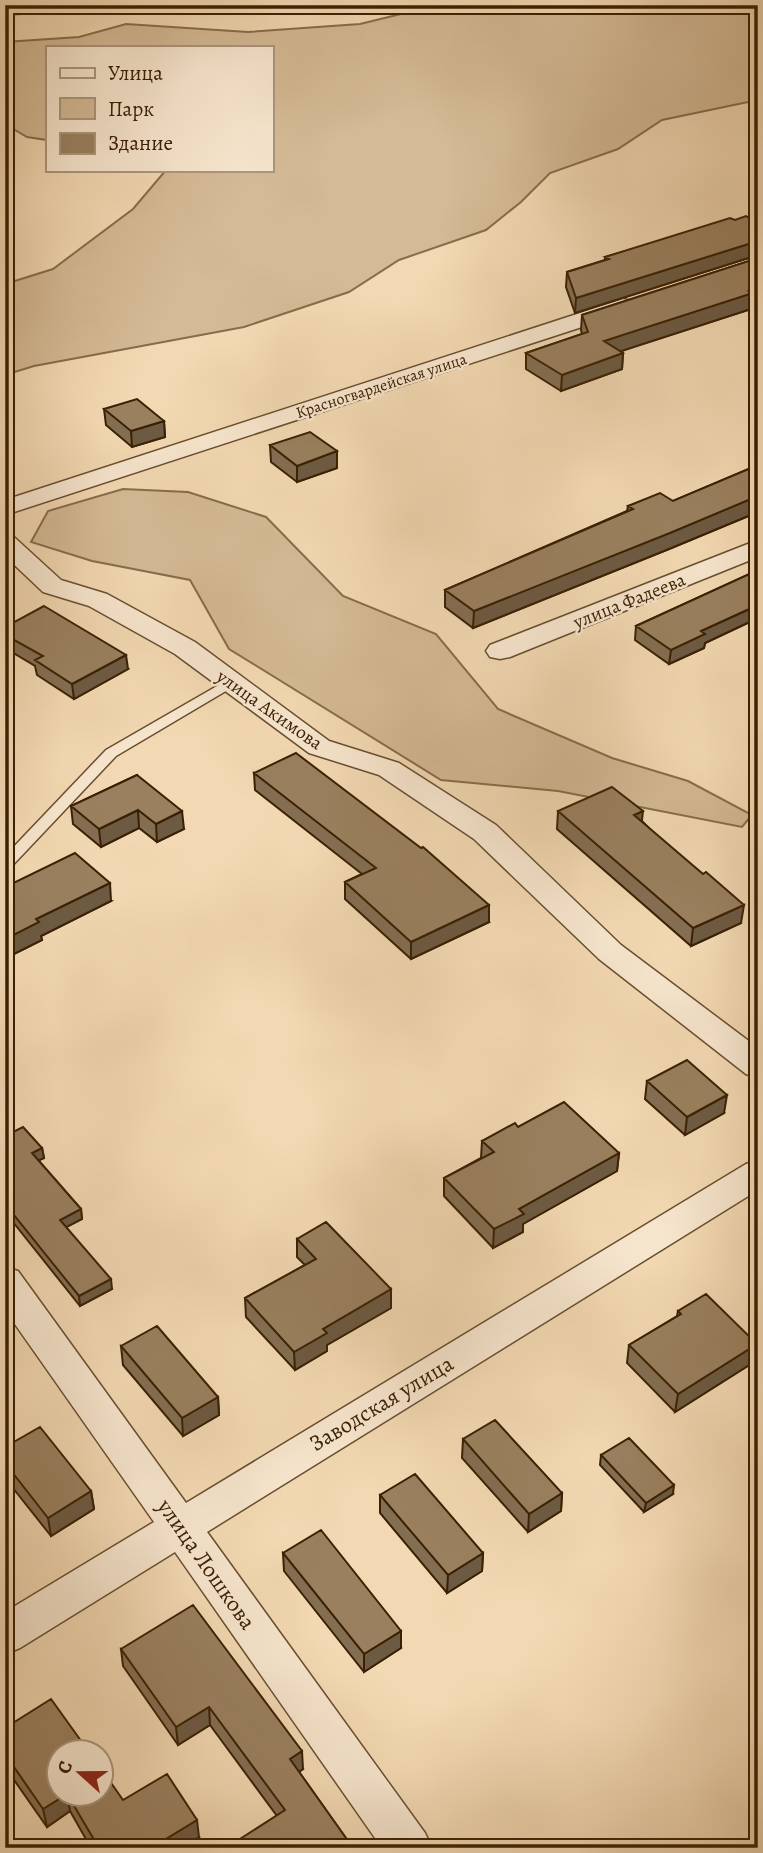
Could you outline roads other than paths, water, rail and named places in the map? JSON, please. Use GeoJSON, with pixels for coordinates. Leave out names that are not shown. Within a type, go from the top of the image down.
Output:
{"type":"FeatureCollection","features":[{"type":"Feature","properties":{"kind":"street","name":"Красногвардейская улица"},"geometry":{"type":"LineString","coordinates":[[5,508],[642,300]]}},
{"type":"Feature","properties":{"kind":"street","name":"улица Акимова"},"geometry":{"type":"LineString","coordinates":[[5,542],[52,586],[98,600],[185,648],[319,747],[389,769],[485,831],[610,952],[758,1066]]}},
{"type":"Feature","properties":{"kind":"street","name":"улица Фадеева"},"geometry":{"type":"LineString","coordinates":[[500,651],[758,548]]}},
{"type":"Feature","properties":{"kind":"street","name":"Заводская улица"},"geometry":{"type":"LineString","coordinates":[[5,1635],[758,1173]]}},
{"type":"Feature","properties":{"kind":"street","name":"улица Лошкова"},"geometry":{"type":"LineString","coordinates":[[5,1281],[409,1848]]}},
{"type":"Feature","properties":{"kind":"lane"},"geometry":{"type":"LineString","coordinates":[[5,865],[111,753],[232,682]]}}]}
